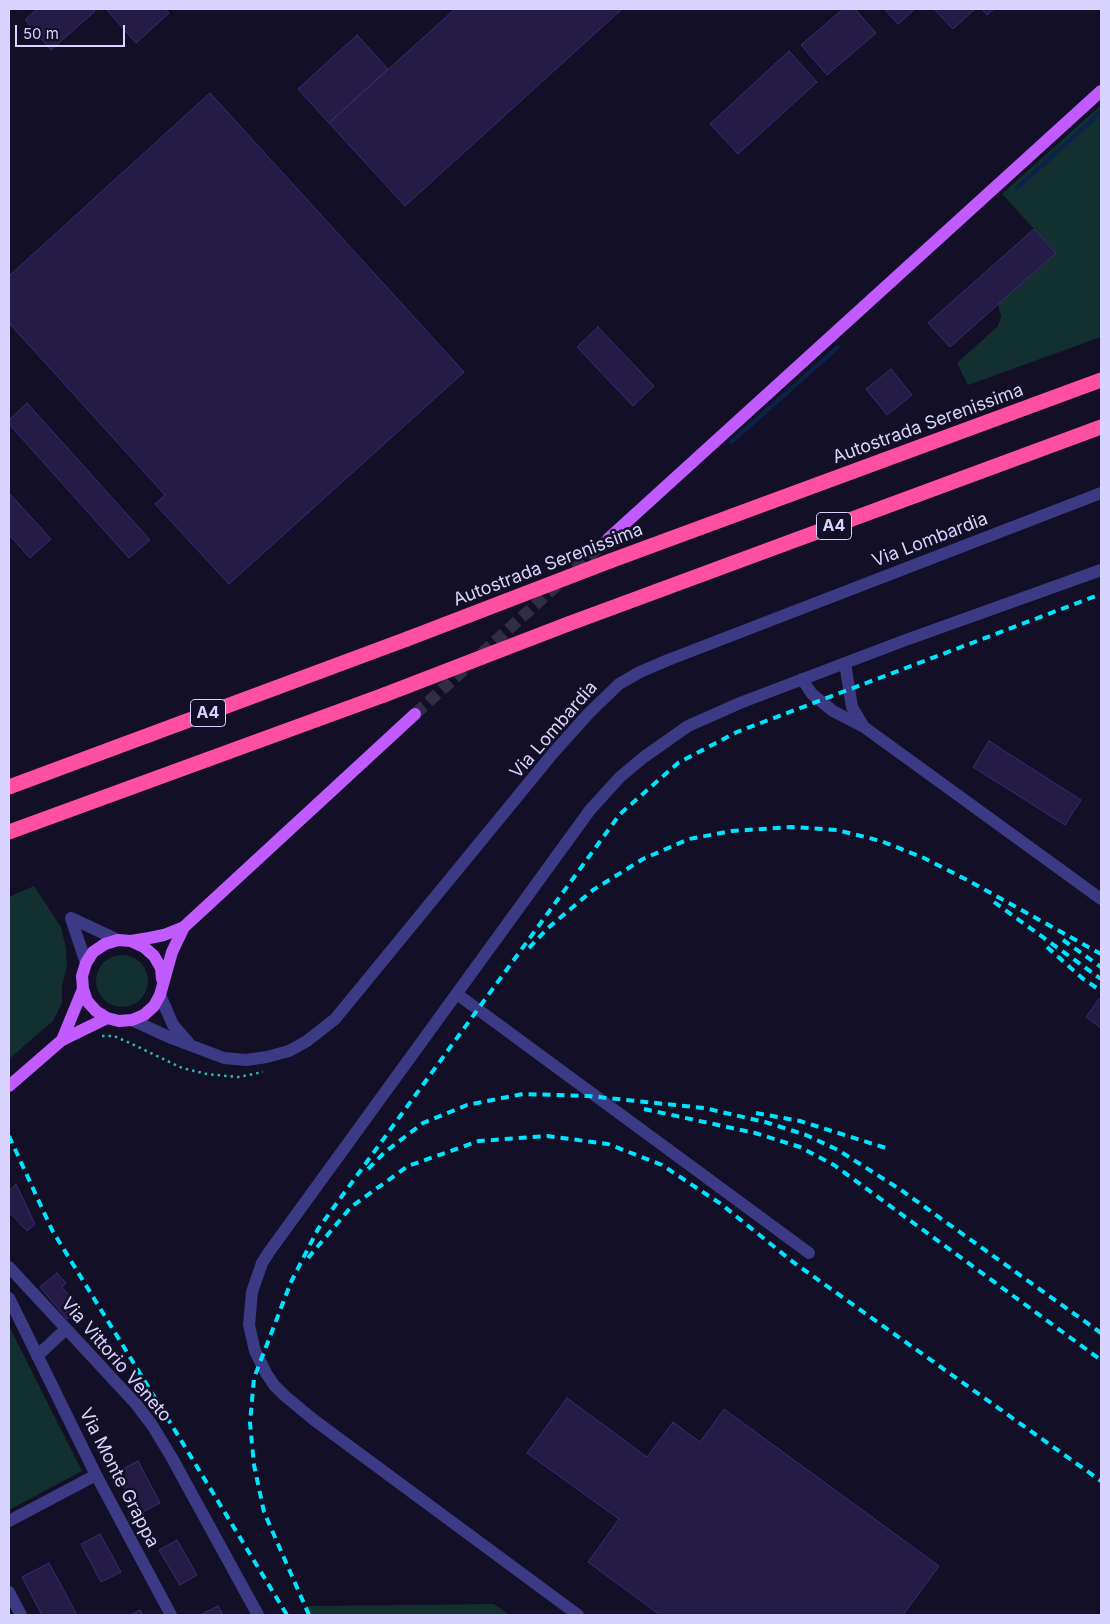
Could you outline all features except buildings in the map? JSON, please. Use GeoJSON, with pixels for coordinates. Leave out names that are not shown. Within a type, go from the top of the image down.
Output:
{"type":"FeatureCollection","features":[{"type":"Feature","properties":{"kind":"highway","name":"Autostrada Serenissima"},"geometry":{"type":"LineString","coordinates":[[9,788],[610,561],[1101,380]]}},
{"type":"Feature","properties":{"kind":"highway","name":"A4"},"geometry":{"type":"LineString","coordinates":[[9,832],[384,695],[568,624],[1101,427]]}},
{"type":"Feature","properties":{"kind":"main road"},"geometry":{"type":"LineString","coordinates":[[609,538],[1101,91]]}},
{"type":"Feature","properties":{"kind":"main road"},"geometry":{"type":"LineString","coordinates":[[184,927],[172,952],[160,995],[154,1006],[144,1014],[132,1020],[119,1021],[107,1018],[96,1011],[87,1001],[83,989],[82,976],[86,963],[93,952],[105,944],[118,940],[132,941],[164,935],[184,927],[415,714]]}},
{"type":"Feature","properties":{"kind":"main road"},"geometry":{"type":"LineString","coordinates":[[132,941],[144,947],[154,956],[161,968],[163,982]]}},
{"type":"Feature","properties":{"kind":"main road"},"geometry":{"type":"LineString","coordinates":[[62,1040],[83,989]]}},
{"type":"Feature","properties":{"kind":"main road"},"geometry":{"type":"LineString","coordinates":[[9,1086],[62,1040],[107,1018]]}},
{"type":"Feature","properties":{"kind":"street","name":"Via Lombardia"},"geometry":{"type":"LineString","coordinates":[[132,1020],[171,1038],[224,1058],[246,1060],[289,1051],[307,1041],[335,1019],[560,746],[599,702],[624,681],[668,660],[1101,493]]}},
{"type":"Feature","properties":{"kind":"street"},"geometry":{"type":"LineString","coordinates":[[578,1615],[294,1404],[274,1385],[258,1357],[251,1338],[249,1325],[252,1292],[258,1272],[269,1252],[590,810],[620,777],[644,757],[688,726],[740,703],[1101,570]]}},
{"type":"Feature","properties":{"kind":"street"},"geometry":{"type":"LineString","coordinates":[[845,663],[852,707],[864,726]]}},
{"type":"Feature","properties":{"kind":"street"},"geometry":{"type":"LineString","coordinates":[[802,679],[812,694],[833,711],[864,726],[1101,898]]}},
{"type":"Feature","properties":{"kind":"street"},"geometry":{"type":"LineString","coordinates":[[86,963],[71,918],[118,940]]}},
{"type":"Feature","properties":{"kind":"street"},"geometry":{"type":"LineString","coordinates":[[457,994],[809,1253]]}},
{"type":"Feature","properties":{"kind":"street","name":"Via Lombardia"},"geometry":{"type":"LineString","coordinates":[[160,995],[178,1033],[188,1043],[203,1051]]}},
{"type":"Feature","properties":{"kind":"street","name":"Via Vittorio Veneto"},"geometry":{"type":"LineString","coordinates":[[9,1267],[142,1411],[160,1436],[258,1615]]}},
{"type":"Feature","properties":{"kind":"street","name":"Via Monte Grappa"},"geometry":{"type":"LineString","coordinates":[[9,1298],[96,1475],[171,1615]]}},
{"type":"Feature","properties":{"kind":"street"},"geometry":{"type":"LineString","coordinates":[[37,1356],[66,1329]]}},
{"type":"Feature","properties":{"kind":"street"},"geometry":{"type":"LineString","coordinates":[[9,1520],[96,1475]]}},
{"type":"Feature","properties":{"kind":"street"},"geometry":{"type":"LineString","coordinates":[[9,1592],[21,1615]]}},
{"type":"Feature","properties":{"kind":"path"},"geometry":{"type":"LineString","coordinates":[[100,1036],[114,1036],[182,1068],[207,1074],[238,1077],[267,1071]]}},
{"type":"Feature","properties":{"kind":"green space"},"geometry":{"type":"Polygon","coordinates":[[[1101,105],[1101,337],[968,385],[957,363],[998,326],[1001,317],[998,304],[1056,253],[1002,194],[1101,105]]]}},
{"type":"Feature","properties":{"kind":"green space"},"geometry":{"type":"Polygon","coordinates":[[[34,886],[61,927],[66,948],[67,965],[62,986],[62,1003],[53,1021],[9,1059],[9,897],[34,886]]]}},
{"type":"Feature","properties":{"kind":"green space"},"geometry":{"type":"Polygon","coordinates":[[[117,955],[127,955],[141,962],[148,976],[148,986],[141,1000],[127,1007],[117,1007],[107,1003],[100,996],[96,986],[96,976],[100,966],[107,959],[117,955]]]}},
{"type":"Feature","properties":{"kind":"green space"},"geometry":{"type":"Polygon","coordinates":[[[9,1326],[82,1471],[9,1510],[9,1326]]]}},
{"type":"Feature","properties":{"kind":"green space"},"geometry":{"type":"Polygon","coordinates":[[[494,1604],[509,1615],[310,1615],[305,1606],[494,1604]]]}},
{"type":"Feature","properties":{"kind":"waterway"},"geometry":{"type":"LineString","coordinates":[[1017,188],[1101,112]]}},
{"type":"Feature","properties":{"kind":"waterway"},"geometry":{"type":"LineString","coordinates":[[731,442],[838,347]]}},
{"type":"Feature","properties":{"kind":"tunnel"},"geometry":{"type":"LineString","coordinates":[[415,714],[609,538]]}},
{"type":"Feature","properties":{"kind":"railway"},"geometry":{"type":"LineString","coordinates":[[309,1615],[264,1512],[254,1465],[250,1423],[254,1378],[291,1282],[318,1229],[620,814],[678,763],[737,732],[1101,594]]}},
{"type":"Feature","properties":{"kind":"railway"},"geometry":{"type":"LineString","coordinates":[[529,948],[548,928],[593,890],[643,859],[689,839],[732,831],[792,827],[837,830],[881,841],[924,858],[1101,954]]}},
{"type":"Feature","properties":{"kind":"railway"},"geometry":{"type":"LineString","coordinates":[[994,902],[1101,979]]}},
{"type":"Feature","properties":{"kind":"railway"},"geometry":{"type":"LineString","coordinates":[[1063,940],[1101,967]]}},
{"type":"Feature","properties":{"kind":"railway"},"geometry":{"type":"LineString","coordinates":[[1047,947],[1082,978],[1101,991]]}},
{"type":"Feature","properties":{"kind":"railway"},"geometry":{"type":"LineString","coordinates":[[368,1169],[385,1152],[423,1123],[467,1105],[523,1094],[588,1096],[704,1108],[765,1122],[806,1135],[838,1150],[901,1190],[1101,1333]]}},
{"type":"Feature","properties":{"kind":"railway"},"geometry":{"type":"LineString","coordinates":[[644,1109],[755,1133],[800,1147],[834,1165],[1101,1360]]}},
{"type":"Feature","properties":{"kind":"railway"},"geometry":{"type":"LineString","coordinates":[[756,1113],[800,1121],[886,1148]]}},
{"type":"Feature","properties":{"kind":"railway"},"geometry":{"type":"LineString","coordinates":[[9,1136],[52,1230],[287,1615]]}},
{"type":"Feature","properties":{"kind":"railway"},"geometry":{"type":"LineString","coordinates":[[308,1258],[351,1207],[408,1166],[479,1141],[547,1136],[608,1144],[662,1165],[721,1204],[793,1262],[1101,1481]]}}]}
